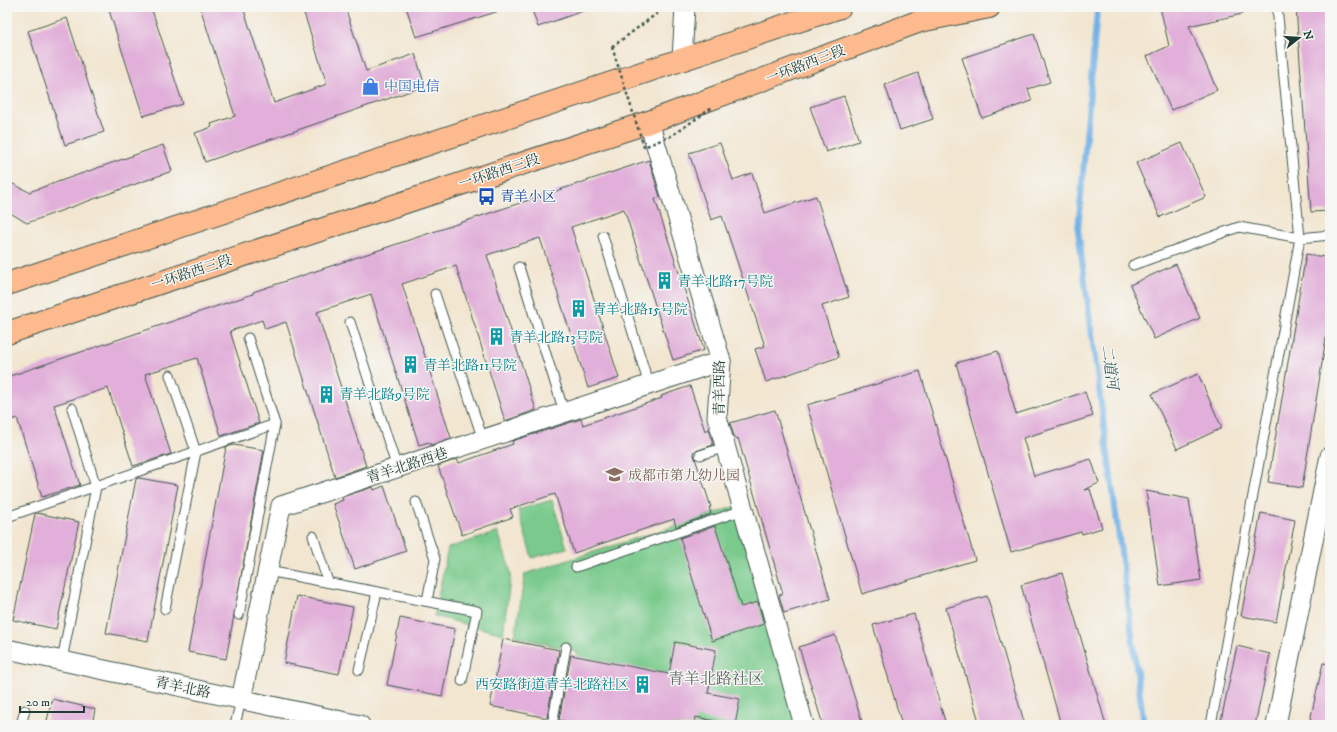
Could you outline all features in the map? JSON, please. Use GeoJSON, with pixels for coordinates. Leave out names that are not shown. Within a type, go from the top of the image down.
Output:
{"type":"FeatureCollection","features":[{"type":"Feature","properties":{"kind":"main road"},"geometry":{"type":"LineString","coordinates":[[7,284],[840,7]]}},
{"type":"Feature","properties":{"kind":"main road"},"geometry":{"type":"LineString","coordinates":[[920,21],[968,7]]}},
{"type":"Feature","properties":{"kind":"main road","name":"一环路西三段"},"geometry":{"type":"LineString","coordinates":[[7,333],[649,122],[920,21],[989,7]]}},
{"type":"Feature","properties":{"kind":"street"},"geometry":{"type":"LineString","coordinates":[[682,59],[685,7]]}},
{"type":"Feature","properties":{"kind":"street","name":"青羊西路"},"geometry":{"type":"LineString","coordinates":[[649,122],[721,361],[717,417],[804,725]]}},
{"type":"Feature","properties":{"kind":"street","name":"青羊北路西巷"},"geometry":{"type":"LineString","coordinates":[[240,700],[281,506],[721,361]]}},
{"type":"Feature","properties":{"kind":"street"},"geometry":{"type":"LineString","coordinates":[[1276,725],[1330,456]]}},
{"type":"Feature","properties":{"kind":"street","name":"青羊北路"},"geometry":{"type":"LineString","coordinates":[[7,649],[360,725]]}},
{"type":"Feature","properties":{"kind":"lane"},"geometry":{"type":"LineString","coordinates":[[1211,725],[1300,238],[1276,7]]}},
{"type":"Feature","properties":{"kind":"lane"},"geometry":{"type":"LineString","coordinates":[[1133,265],[1239,227],[1300,238],[1330,235]]}},
{"type":"Feature","properties":{"kind":"lane"},"geometry":{"type":"LineString","coordinates":[[603,236],[649,385]]}},
{"type":"Feature","properties":{"kind":"lane"},"geometry":{"type":"LineString","coordinates":[[518,267],[564,412]]}},
{"type":"Feature","properties":{"kind":"lane"},"geometry":{"type":"LineString","coordinates":[[435,294],[482,440]]}},
{"type":"Feature","properties":{"kind":"lane"},"geometry":{"type":"LineString","coordinates":[[350,322],[397,468]]}},
{"type":"Feature","properties":{"kind":"lane"},"geometry":{"type":"LineString","coordinates":[[239,616],[275,424],[248,338]]}},
{"type":"Feature","properties":{"kind":"lane"},"geometry":{"type":"LineString","coordinates":[[166,609],[196,452],[170,374]]}},
{"type":"Feature","properties":{"kind":"lane"},"geometry":{"type":"LineString","coordinates":[[62,660],[96,487],[72,408]]}},
{"type":"Feature","properties":{"kind":"lane"},"geometry":{"type":"LineString","coordinates":[[7,517],[275,424]]}},
{"type":"Feature","properties":{"kind":"lane"},"geometry":{"type":"LineString","coordinates":[[700,455],[726,446]]}},
{"type":"Feature","properties":{"kind":"lane"},"geometry":{"type":"LineString","coordinates":[[416,502],[435,559],[427,601]]}},
{"type":"Feature","properties":{"kind":"lane"},"geometry":{"type":"LineString","coordinates":[[576,567],[743,510]]}},
{"type":"Feature","properties":{"kind":"lane"},"geometry":{"type":"LineString","coordinates":[[313,536],[328,582]]}},
{"type":"Feature","properties":{"kind":"lane"},"geometry":{"type":"LineString","coordinates":[[268,571],[477,611],[462,681]]}},
{"type":"Feature","properties":{"kind":"lane"},"geometry":{"type":"LineString","coordinates":[[359,670],[377,592]]}},
{"type":"Feature","properties":{"kind":"lane"},"geometry":{"type":"LineString","coordinates":[[552,725],[566,647]]}},
{"type":"Feature","properties":{"kind":"lane"},"geometry":{"type":"LineString","coordinates":[[235,725],[240,700]]}},
{"type":"Feature","properties":{"kind":"lane"},"geometry":{"type":"LineString","coordinates":[[21,725],[25,710]]}},
{"type":"Feature","properties":{"kind":"path"},"geometry":{"type":"LineString","coordinates":[[660,7],[658,12],[612,47],[644,147],[671,136],[712,108]]}},
{"type":"Feature","properties":{"kind":"green space"},"geometry":{"type":"Polygon","coordinates":[[[552,500],[567,548],[532,558],[518,510],[552,500]]]}},
{"type":"Feature","properties":{"kind":"green space"},"geometry":{"type":"Polygon","coordinates":[[[737,506],[799,725],[562,725],[577,652],[515,636],[525,574],[737,506]]]}},
{"type":"Feature","properties":{"kind":"green space"},"geometry":{"type":"Polygon","coordinates":[[[498,532],[511,573],[503,634],[434,616],[448,548],[498,532]]]}},
{"type":"Feature","properties":{"kind":"building"},"geometry":{"type":"Polygon","coordinates":[[[108,7],[151,7],[183,104],[143,116],[108,7]]]}},
{"type":"Feature","properties":{"kind":"building"},"geometry":{"type":"Polygon","coordinates":[[[200,7],[243,7],[274,103],[327,84],[302,7],[345,7],[366,71],[415,54],[425,86],[205,162],[195,133],[212,127],[211,124],[235,116],[200,7]]]}},
{"type":"Feature","properties":{"kind":"building"},"geometry":{"type":"Polygon","coordinates":[[[406,7],[498,7],[499,11],[416,37],[406,7]]]}},
{"type":"Feature","properties":{"kind":"building"},"geometry":{"type":"Polygon","coordinates":[[[531,7],[587,7],[588,9],[538,27],[531,7]]]}},
{"type":"Feature","properties":{"kind":"building"},"geometry":{"type":"Polygon","coordinates":[[[1160,7],[1241,7],[1242,14],[1189,26],[1217,90],[1171,110],[1147,56],[1169,46],[1160,7]]]}},
{"type":"Feature","properties":{"kind":"building"},"geometry":{"type":"Polygon","coordinates":[[[1296,7],[1326,7],[1330,61],[1330,211],[1311,212],[1296,7]]]}},
{"type":"Feature","properties":{"kind":"building"},"geometry":{"type":"Polygon","coordinates":[[[67,18],[104,132],[65,145],[28,31],[67,18]]]}},
{"type":"Feature","properties":{"kind":"building"},"geometry":{"type":"Polygon","coordinates":[[[1034,34],[1050,82],[1028,89],[1032,101],[982,118],[962,58],[1034,34]]]}},
{"type":"Feature","properties":{"kind":"building"},"geometry":{"type":"Polygon","coordinates":[[[918,73],[933,119],[900,130],[885,85],[918,73]]]}},
{"type":"Feature","properties":{"kind":"building"},"geometry":{"type":"Polygon","coordinates":[[[844,96],[859,141],[826,152],[810,107],[844,96]]]}},
{"type":"Feature","properties":{"kind":"building"},"geometry":{"type":"Polygon","coordinates":[[[720,143],[733,180],[752,173],[765,213],[816,196],[849,297],[822,306],[839,357],[766,382],[755,349],[765,346],[722,216],[711,220],[689,153],[720,143]]]}},
{"type":"Feature","properties":{"kind":"building"},"geometry":{"type":"Polygon","coordinates":[[[1182,143],[1206,197],[1160,217],[1136,163],[1182,143]]]}},
{"type":"Feature","properties":{"kind":"building"},"geometry":{"type":"Polygon","coordinates":[[[163,145],[172,171],[27,223],[7,211],[7,181],[29,192],[163,145]]]}},
{"type":"Feature","properties":{"kind":"building"},"geometry":{"type":"Polygon","coordinates":[[[649,160],[660,197],[655,199],[704,350],[673,360],[624,209],[571,227],[619,378],[588,388],[540,238],[487,255],[536,410],[505,421],[456,266],[402,284],[451,438],[431,445],[429,442],[419,445],[371,294],[317,312],[366,466],[335,477],[286,322],[265,329],[262,320],[230,331],[259,423],[221,436],[197,358],[145,374],[171,454],[133,466],[108,388],[54,405],[80,485],[42,497],[17,418],[7,422],[7,377],[253,294],[253,292],[649,160]]]}},
{"type":"Feature","properties":{"kind":"building"},"geometry":{"type":"Polygon","coordinates":[[[1306,254],[1330,258],[1330,313],[1302,488],[1268,482],[1306,254]]]}},
{"type":"Feature","properties":{"kind":"building"},"geometry":{"type":"Polygon","coordinates":[[[1176,264],[1200,318],[1154,339],[1130,285],[1176,264]]]}},
{"type":"Feature","properties":{"kind":"building"},"geometry":{"type":"Polygon","coordinates":[[[998,351],[1016,414],[1085,392],[1093,416],[1023,438],[1034,476],[1091,459],[1099,483],[1084,490],[1090,489],[1102,528],[1082,534],[1081,532],[1011,552],[956,363],[998,351]]]}},
{"type":"Feature","properties":{"kind":"building"},"geometry":{"type":"Polygon","coordinates":[[[920,371],[975,560],[862,594],[807,405],[920,371]]]}},
{"type":"Feature","properties":{"kind":"building"},"geometry":{"type":"Polygon","coordinates":[[[1198,374],[1222,428],[1177,449],[1152,394],[1198,374]]]}},
{"type":"Feature","properties":{"kind":"building","name":"成都市第九幼儿园"},"geometry":{"type":"Polygon","coordinates":[[[690,386],[705,431],[709,429],[713,445],[693,452],[711,507],[709,507],[711,514],[676,527],[674,519],[574,553],[555,494],[510,509],[513,517],[462,535],[438,466],[457,459],[459,463],[513,444],[512,441],[581,419],[583,425],[662,398],[661,396],[690,386]]]}},
{"type":"Feature","properties":{"kind":"building"},"geometry":{"type":"Polygon","coordinates":[[[775,410],[830,599],[784,613],[779,595],[783,594],[738,438],[735,439],[730,423],[775,410]]]}},
{"type":"Feature","properties":{"kind":"building"},"geometry":{"type":"Polygon","coordinates":[[[234,445],[264,450],[226,659],[188,652],[226,447],[234,445]]]}},
{"type":"Feature","properties":{"kind":"building"},"geometry":{"type":"Polygon","coordinates":[[[139,478],[178,485],[148,641],[106,633],[136,479],[139,478]]]}},
{"type":"Feature","properties":{"kind":"building"},"geometry":{"type":"Polygon","coordinates":[[[384,486],[406,551],[355,569],[333,504],[343,500],[342,497],[373,487],[374,490],[384,486]]]}},
{"type":"Feature","properties":{"kind":"building"},"geometry":{"type":"Polygon","coordinates":[[[1146,491],[1189,499],[1201,580],[1160,586],[1146,491]]]}},
{"type":"Feature","properties":{"kind":"building"},"geometry":{"type":"Polygon","coordinates":[[[37,513],[79,522],[56,629],[13,620],[35,514],[37,513]]]}},
{"type":"Feature","properties":{"kind":"building"},"geometry":{"type":"Polygon","coordinates":[[[1261,513],[1295,520],[1276,622],[1241,616],[1261,513]]]}},
{"type":"Feature","properties":{"kind":"building"},"geometry":{"type":"Polygon","coordinates":[[[715,526],[741,607],[758,602],[764,624],[712,641],[680,538],[715,526]]]}},
{"type":"Feature","properties":{"kind":"building"},"geometry":{"type":"Polygon","coordinates":[[[1062,573],[1106,725],[1061,725],[1021,585],[1062,573]]]}},
{"type":"Feature","properties":{"kind":"building"},"geometry":{"type":"Polygon","coordinates":[[[297,596],[353,607],[339,674],[284,663],[297,596]]]}},
{"type":"Feature","properties":{"kind":"building"},"geometry":{"type":"Polygon","coordinates":[[[987,596],[1025,725],[980,725],[946,608],[987,596]]]}},
{"type":"Feature","properties":{"kind":"building"},"geometry":{"type":"Polygon","coordinates":[[[914,614],[946,725],[902,725],[873,625],[914,614]]]}},
{"type":"Feature","properties":{"kind":"building"},"geometry":{"type":"Polygon","coordinates":[[[400,618],[455,629],[442,696],[387,685],[400,618]]]}},
{"type":"Feature","properties":{"kind":"building"},"geometry":{"type":"Polygon","coordinates":[[[835,635],[863,725],[823,725],[799,647],[835,635]]]}},
{"type":"Feature","properties":{"kind":"building"},"geometry":{"type":"Polygon","coordinates":[[[503,639],[559,650],[547,718],[490,706],[503,639]]]}},
{"type":"Feature","properties":{"kind":"building","name":"西安路街道青羊北路社区"},"geometry":{"type":"Polygon","coordinates":[[[675,642],[716,650],[708,693],[740,699],[735,725],[696,717],[694,725],[566,725],[567,722],[559,720],[571,655],[669,674],[675,642]]]}},
{"type":"Feature","properties":{"kind":"building"},"geometry":{"type":"Polygon","coordinates":[[[1237,646],[1270,654],[1255,725],[1220,725],[1237,646]]]}},
{"type":"Feature","properties":{"kind":"building"},"geometry":{"type":"Polygon","coordinates":[[[1323,663],[1330,664],[1330,725],[1309,725],[1323,663]]]}},
{"type":"Feature","properties":{"kind":"building"},"geometry":{"type":"Polygon","coordinates":[[[52,699],[95,709],[92,725],[46,725],[52,699]]]}},
{"type":"Feature","properties":{"kind":"waterway","name":"二道河"},"geometry":{"type":"LineString","coordinates":[[1097,11],[1078,230],[1144,725]]}},
{"type":"Feature","properties":{"kind":"place","name":"中国电信"},"geometry":{"type":"Point","coordinates":[371,86]}},
{"type":"Feature","properties":{"kind":"place","name":"青羊小区"},"geometry":{"type":"Point","coordinates":[487,196]}},
{"type":"Feature","properties":{"kind":"place","name":"青羊北路17号院"},"geometry":{"type":"Point","coordinates":[664,281]}},
{"type":"Feature","properties":{"kind":"place","name":"青羊北路15号院"},"geometry":{"type":"Point","coordinates":[579,309]}},
{"type":"Feature","properties":{"kind":"place","name":"青羊北路13号院"},"geometry":{"type":"Point","coordinates":[496,337]}},
{"type":"Feature","properties":{"kind":"place","name":"青羊北路11号院"},"geometry":{"type":"Point","coordinates":[410,365]}},
{"type":"Feature","properties":{"kind":"place","name":"青羊北路9号院"},"geometry":{"type":"Point","coordinates":[326,394]}},
{"type":"Feature","properties":{"kind":"place","name":"成都市第九幼儿园"},"geometry":{"type":"Point","coordinates":[615,475]}},
{"type":"Feature","properties":{"kind":"place","name":"西安路街道青羊北路社区"},"geometry":{"type":"Point","coordinates":[642,684]}},
{"type":"Feature","properties":{"kind":"district","name":"青羊北路社区"},"geometry":{"type":"Point","coordinates":[716,678]}}]}
